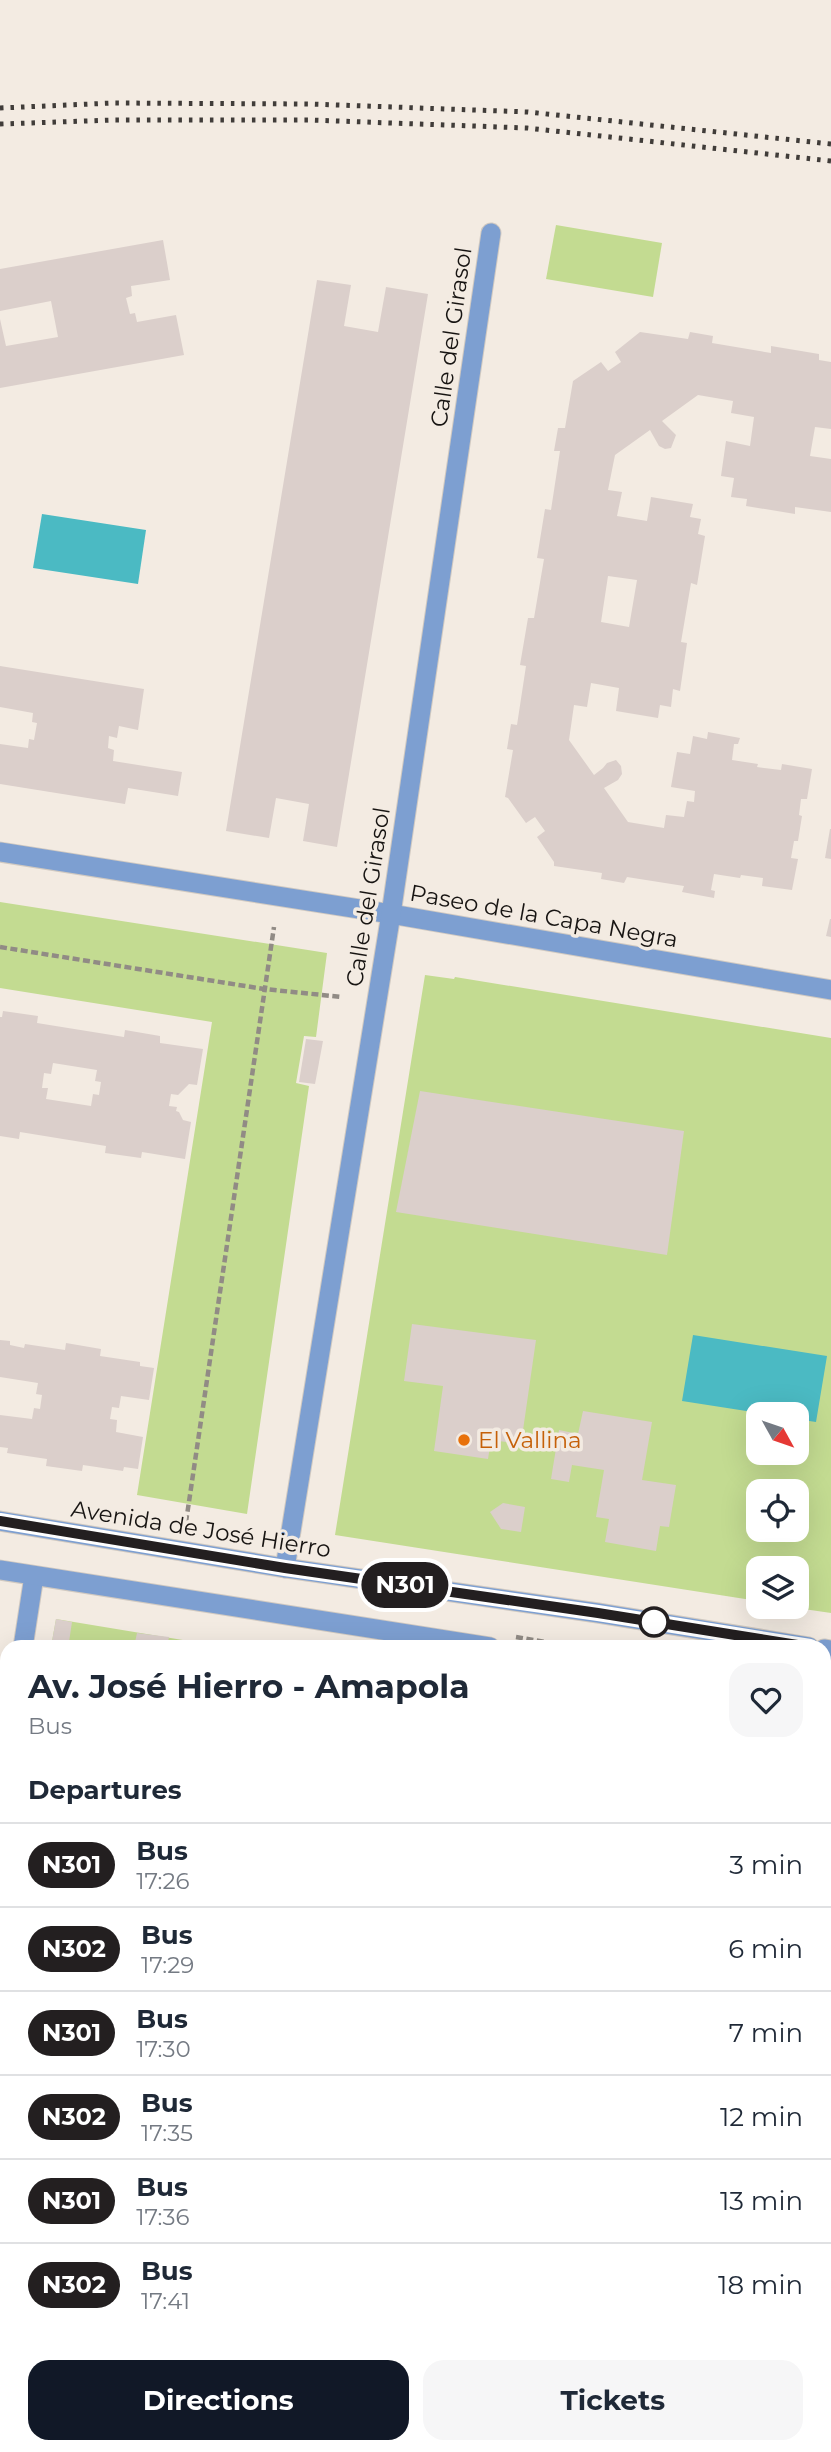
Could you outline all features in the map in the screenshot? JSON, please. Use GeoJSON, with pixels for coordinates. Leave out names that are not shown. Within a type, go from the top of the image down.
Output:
{"type":"FeatureCollection","features":[{"type":"Feature","properties":{"kind":"street","name":"Calle del Girasol"},"geometry":{"type":"LineString","coordinates":[[285,1568],[391,914],[491,233]]}},
{"type":"Feature","properties":{"kind":"street","name":"Paseo de la Capa Negra"},"geometry":{"type":"LineString","coordinates":[[0,852],[391,914],[831,990]]}},
{"type":"Feature","properties":{"kind":"street","name":"Avenida de José Hierro"},"geometry":{"type":"LineString","coordinates":[[0,1521],[285,1568],[766,1640]]}},
{"type":"Feature","properties":{"kind":"street"},"geometry":{"type":"LineString","coordinates":[[0,1570],[445,1640]]}},
{"type":"Feature","properties":{"kind":"street"},"geometry":{"type":"LineString","coordinates":[[24,1640],[34,1576]]}},
{"type":"Feature","properties":{"kind":"path"},"geometry":{"type":"LineString","coordinates":[[186,1522],[274,927]]}},
{"type":"Feature","properties":{"kind":"path"},"geometry":{"type":"LineString","coordinates":[[0,947],[264,989],[342,997]]}},
{"type":"Feature","properties":{"kind":"green space"},"geometry":{"type":"Polygon","coordinates":[[[556,225],[662,243],[653,297],[546,279],[556,225]]]}},
{"type":"Feature","properties":{"kind":"green space"},"geometry":{"type":"Polygon","coordinates":[[[0,902],[327,953],[316,1037],[304,1036],[296,1083],[309,1086],[247,1514],[137,1495],[212,1022],[0,988],[0,902]]]}},
{"type":"Feature","properties":{"kind":"green space"},"geometry":{"type":"Polygon","coordinates":[[[425,975],[455,977],[831,1038],[831,1613],[809,1610],[809,1556],[746,1556],[746,1599],[335,1535],[425,975]]]}},
{"type":"Feature","properties":{"kind":"green space"},"geometry":{"type":"Polygon","coordinates":[[[56,1619],[183,1640],[52,1640],[56,1619]]]}},
{"type":"Feature","properties":{"kind":"water"},"geometry":{"type":"Polygon","coordinates":[[[42,514],[146,530],[138,584],[33,568],[42,514]]]}},
{"type":"Feature","properties":{"kind":"water"},"geometry":{"type":"Polygon","coordinates":[[[693,1335],[827,1356],[816,1422],[809,1421],[809,1402],[746,1402],[746,1411],[682,1401],[693,1335]]]}},
{"type":"Feature","properties":{"kind":"building"},"geometry":{"type":"Polygon","coordinates":[[[163,240],[170,280],[131,286],[132,296],[126,298],[130,314],[135,313],[137,322],[176,315],[184,355],[0,388],[0,319],[6,346],[58,337],[51,301],[0,311],[0,269],[163,240]]]}},
{"type":"Feature","properties":{"kind":"building"},"geometry":{"type":"Polygon","coordinates":[[[317,280],[351,285],[344,326],[378,332],[386,287],[428,294],[337,847],[303,841],[309,804],[276,798],[269,838],[226,831],[317,280]]]}},
{"type":"Feature","properties":{"kind":"building"},"geometry":{"type":"Polygon","coordinates":[[[640,332],[688,339],[690,332],[713,336],[712,343],[771,353],[771,346],[819,354],[819,360],[831,362],[831,429],[815,427],[810,456],[831,459],[831,512],[795,507],[795,514],[746,506],[747,499],[731,497],[734,478],[721,476],[726,441],[750,446],[754,417],[731,413],[733,401],[698,395],[662,421],[676,435],[671,448],[659,446],[650,430],[615,455],[608,490],[622,492],[617,516],[647,521],[651,497],[693,504],[690,517],[701,519],[698,534],[705,536],[697,585],[691,583],[681,642],[687,643],[680,691],[673,689],[671,707],[660,705],[658,718],[616,711],[619,688],[591,683],[587,707],[574,705],[569,740],[594,775],[607,763],[616,760],[621,766],[622,774],[618,780],[604,788],[628,822],[664,828],[666,815],[684,817],[687,801],[694,802],[695,791],[671,787],[677,752],[690,754],[693,736],[707,739],[708,732],[740,738],[738,744],[734,744],[732,760],[758,764],[757,767],[781,770],[782,764],[812,769],[807,799],[801,799],[799,815],[802,816],[798,841],[794,841],[791,858],[798,859],[792,890],[762,886],[763,878],[714,874],[711,890],[715,891],[714,898],[682,892],[684,886],[627,877],[624,883],[601,879],[602,873],[554,866],[537,837],[545,831],[535,817],[526,823],[505,797],[513,750],[507,749],[511,724],[517,725],[526,666],[520,665],[528,618],[534,618],[544,559],[537,558],[545,509],[551,510],[560,451],[554,451],[558,428],[565,428],[573,381],[601,362],[608,371],[621,362],[615,352],[640,332]],[[608,576],[601,622],[629,627],[637,580],[608,576]]]}},
{"type":"Feature","properties":{"kind":"building"},"geometry":{"type":"Polygon","coordinates":[[[0,666],[144,689],[138,730],[119,726],[117,738],[109,736],[108,748],[114,750],[113,761],[182,772],[178,796],[128,788],[125,804],[0,784],[0,744],[28,748],[29,739],[34,740],[37,723],[32,722],[33,713],[0,707],[0,666]]]}},
{"type":"Feature","properties":{"kind":"building"},"geometry":{"type":"Polygon","coordinates":[[[831,829],[831,859],[825,858],[831,829]]]}},
{"type":"Feature","properties":{"kind":"building"},"geometry":{"type":"Polygon","coordinates":[[[831,919],[831,937],[826,936],[831,919]]]}},
{"type":"Feature","properties":{"kind":"building"},"geometry":{"type":"Polygon","coordinates":[[[3,1011],[38,1016],[37,1023],[124,1037],[125,1030],[160,1036],[160,1043],[203,1049],[197,1085],[189,1084],[178,1095],[171,1094],[169,1106],[177,1107],[176,1111],[183,1120],[191,1122],[185,1159],[142,1152],[141,1158],[105,1153],[106,1146],[20,1132],[19,1139],[0,1136],[3,1011]],[[53,1063],[51,1074],[44,1073],[42,1088],[48,1088],[46,1099],[91,1106],[93,1094],[99,1095],[101,1082],[95,1081],[97,1070],[53,1063]]]}},
{"type":"Feature","properties":{"kind":"building"},"geometry":{"type":"Polygon","coordinates":[[[306,1039],[323,1041],[315,1084],[299,1082],[306,1039]]]}},
{"type":"Feature","properties":{"kind":"building"},"geometry":{"type":"Polygon","coordinates":[[[420,1091],[684,1131],[667,1255],[396,1212],[420,1091]]]}},
{"type":"Feature","properties":{"kind":"building"},"geometry":{"type":"Polygon","coordinates":[[[412,1324],[536,1340],[521,1444],[491,1440],[488,1459],[434,1451],[443,1386],[404,1381],[412,1324]]]}},
{"type":"Feature","properties":{"kind":"building"},"geometry":{"type":"Polygon","coordinates":[[[0,1340],[10,1341],[10,1345],[24,1348],[25,1344],[65,1350],[66,1343],[101,1349],[100,1356],[140,1362],[140,1366],[154,1368],[149,1400],[121,1396],[119,1408],[112,1407],[110,1419],[117,1420],[116,1432],[143,1437],[138,1469],[124,1467],[123,1471],[83,1465],[82,1471],[46,1466],[47,1459],[7,1453],[8,1448],[0,1447],[0,1415],[32,1419],[34,1408],[40,1409],[42,1395],[36,1394],[38,1383],[0,1377],[0,1340]]]}},
{"type":"Feature","properties":{"kind":"building"},"geometry":{"type":"Polygon","coordinates":[[[583,1411],[652,1422],[642,1480],[676,1485],[669,1527],[660,1526],[656,1551],[605,1542],[609,1519],[596,1517],[604,1470],[572,1465],[569,1482],[551,1479],[559,1430],[578,1434],[583,1411]]]}},
{"type":"Feature","properties":{"kind":"building"},"geometry":{"type":"Polygon","coordinates":[[[503,1503],[525,1507],[521,1532],[501,1529],[490,1512],[503,1503]]]}},
{"type":"Feature","properties":{"kind":"building"},"geometry":{"type":"Polygon","coordinates":[[[56,1619],[72,1622],[69,1640],[52,1640],[56,1619]]]}},
{"type":"Feature","properties":{"kind":"building"},"geometry":{"type":"Polygon","coordinates":[[[137,1633],[169,1637],[168,1640],[136,1640],[137,1633]]]}},
{"type":"Feature","properties":{"kind":"railway"},"geometry":{"type":"LineString","coordinates":[[0,108],[113,103],[311,104],[528,112],[831,144]]}},
{"type":"Feature","properties":{"kind":"railway"},"geometry":{"type":"LineString","coordinates":[[0,124],[113,120],[310,120],[527,128],[831,161]]}},
{"type":"Feature","properties":{"kind":"bus line","name":"N301"},"geometry":{"type":"LineString","coordinates":[[0,1521],[285,1568],[766,1640]]}},
{"type":"Feature","properties":{"kind":"place","name":"El Vallina"},"geometry":{"type":"Point","coordinates":[464,1440]}}]}
